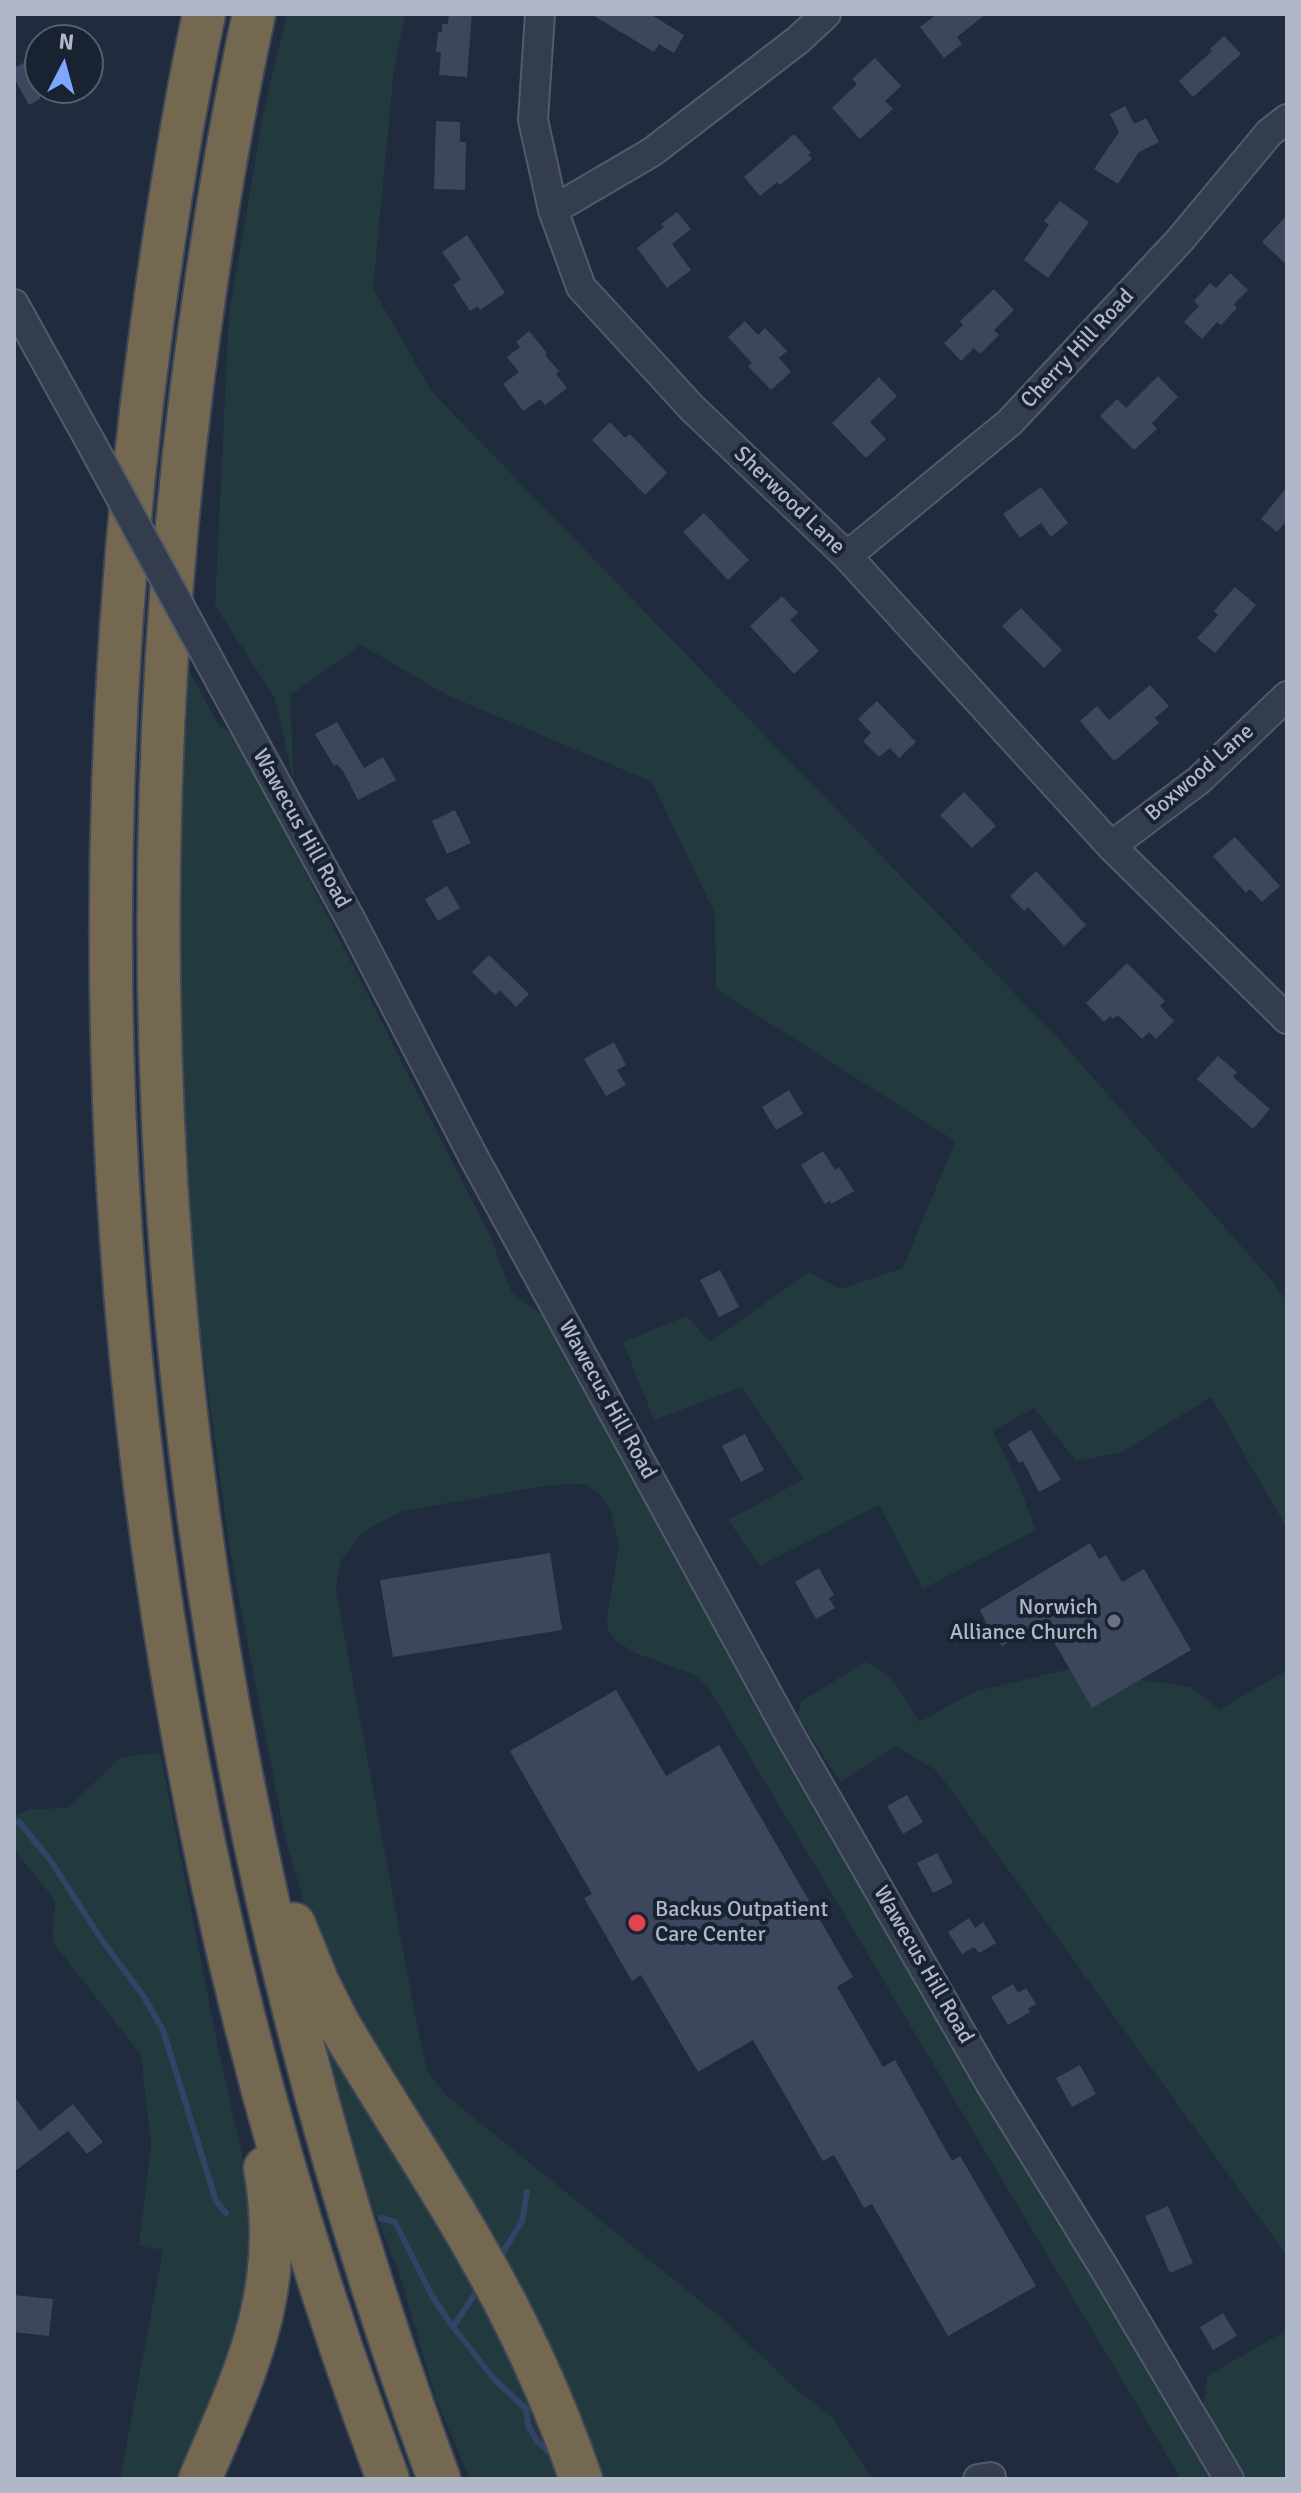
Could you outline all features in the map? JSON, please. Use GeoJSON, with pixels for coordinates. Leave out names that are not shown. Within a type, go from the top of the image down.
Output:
{"type":"FeatureCollection","features":[{"type":"Feature","properties":{"kind":"highway"},"geometry":{"type":"LineString","coordinates":[[204,14],[182,129],[142,404],[125,567],[111,797],[112,1071],[127,1310],[162,1606],[207,1853],[265,2095],[304,2229],[388,2479]]}},
{"type":"Feature","properties":{"kind":"highway"},"geometry":{"type":"LineString","coordinates":[[254,14],[222,179],[185,447],[165,688],[158,883],[160,1076],[175,1314],[207,1584],[239,1765],[277,1947],[323,2122],[384,2323],[439,2479]]}},
{"type":"Feature","properties":{"kind":"highway"},"geometry":{"type":"LineString","coordinates":[[239,1765],[259,1806],[290,1911],[325,2000],[498,2289],[548,2392],[581,2479]]}},
{"type":"Feature","properties":{"kind":"highway"},"geometry":{"type":"LineString","coordinates":[[200,2479],[251,2357],[264,2310],[272,2228],[262,2146],[265,2095]]}},
{"type":"Feature","properties":{"kind":"street","name":"Sherwood Lane"},"geometry":{"type":"LineString","coordinates":[[540,14],[533,120],[553,210],[581,287],[692,408],[847,556],[1111,846],[1287,1019]]}},
{"type":"Feature","properties":{"kind":"street"},"geometry":{"type":"LineString","coordinates":[[553,210],[652,152],[798,40],[826,14]]}},
{"type":"Feature","properties":{"kind":"street","name":"Cherry Hill Road"},"geometry":{"type":"LineString","coordinates":[[847,556],[1010,422],[1180,240],[1269,133],[1287,119]]}},
{"type":"Feature","properties":{"kind":"street","name":"Wawecus Hill Road"},"geometry":{"type":"LineString","coordinates":[[14,304],[353,924],[473,1156],[791,1737],[990,2083],[1229,2479]]}},
{"type":"Feature","properties":{"kind":"street","name":"Boxwood Lane"},"geometry":{"type":"LineString","coordinates":[[1111,846],[1199,780],[1287,696]]}},
{"type":"Feature","properties":{"kind":"green space"},"geometry":{"type":"Polygon","coordinates":[[[287,14],[405,14],[394,69],[373,289],[432,392],[1057,1037],[1273,1282],[1287,1302],[1287,1528],[1211,1397],[1122,1452],[1076,1461],[1034,1408],[993,1431],[1036,1530],[923,1589],[879,1505],[760,1566],[728,1520],[804,1479],[742,1387],[654,1420],[623,1342],[687,1316],[710,1342],[809,1272],[840,1289],[903,1268],[955,1141],[716,989],[715,914],[652,782],[447,695],[361,645],[290,695],[294,783],[275,698],[215,606],[229,313],[264,110],[287,14]]]}},
{"type":"Feature","properties":{"kind":"green space"},"geometry":{"type":"Polygon","coordinates":[[[189,670],[219,726],[236,735],[490,1236],[512,1293],[556,1326],[1212,2479],[1181,2479],[710,1690],[693,1674],[635,1653],[616,1641],[608,1630],[607,1617],[619,1545],[612,1514],[601,1495],[585,1484],[551,1485],[402,1511],[363,1532],[340,1562],[336,1591],[428,2072],[446,2095],[726,2322],[798,2391],[833,2418],[872,2479],[598,2479],[373,2052],[307,1914],[284,1833],[230,1551],[188,1242],[176,946],[189,670]]]}},
{"type":"Feature","properties":{"kind":"green space"},"geometry":{"type":"Polygon","coordinates":[[[865,1662],[890,1679],[919,1722],[976,1691],[1070,1669],[1191,1687],[1219,1710],[1287,1670],[1287,2256],[937,1771],[896,1746],[840,1782],[797,1715],[802,1701],[865,1662]]]}},
{"type":"Feature","properties":{"kind":"green space"},"geometry":{"type":"Polygon","coordinates":[[[160,1752],[219,2052],[259,2230],[252,2301],[181,2479],[120,2479],[163,2250],[139,2246],[151,2145],[141,2055],[52,1941],[55,1900],[14,1850],[14,1816],[31,1809],[68,1808],[120,1758],[160,1752]]]}},
{"type":"Feature","properties":{"kind":"green space"},"geometry":{"type":"Polygon","coordinates":[[[319,2014],[485,2287],[569,2479],[470,2479],[436,2400],[401,2279],[356,2165],[319,2014]]]}},
{"type":"Feature","properties":{"kind":"green space"},"geometry":{"type":"Polygon","coordinates":[[[1287,2330],[1287,2479],[1244,2479],[1203,2413],[1207,2376],[1287,2330]]]}},
{"type":"Feature","properties":{"kind":"building"},"geometry":{"type":"Polygon","coordinates":[[[449,14],[472,14],[467,77],[439,75],[441,52],[436,52],[438,32],[442,32],[442,24],[448,24],[449,14]]]}},
{"type":"Feature","properties":{"kind":"building"},"geometry":{"type":"Polygon","coordinates":[[[591,14],[650,14],[684,35],[674,53],[659,44],[654,52],[591,14]]]}},
{"type":"Feature","properties":{"kind":"building"},"geometry":{"type":"Polygon","coordinates":[[[937,14],[986,14],[957,37],[962,44],[944,58],[920,27],[937,14]]]}},
{"type":"Feature","properties":{"kind":"building"},"geometry":{"type":"Polygon","coordinates":[[[1224,36],[1241,54],[1193,97],[1179,81],[1224,36]]]}},
{"type":"Feature","properties":{"kind":"building"},"geometry":{"type":"Polygon","coordinates":[[[875,58],[901,86],[885,101],[893,109],[860,139],[832,108],[857,84],[852,79],[875,58]]]}},
{"type":"Feature","properties":{"kind":"building"},"geometry":{"type":"Polygon","coordinates":[[[24,63],[24,96],[14,78],[14,68],[24,63]]]}},
{"type":"Feature","properties":{"kind":"building"},"geometry":{"type":"Polygon","coordinates":[[[1125,106],[1134,124],[1146,118],[1159,142],[1139,152],[1118,184],[1094,169],[1119,132],[1110,114],[1125,106]]]}},
{"type":"Feature","properties":{"kind":"building"},"geometry":{"type":"Polygon","coordinates":[[[436,121],[460,122],[460,142],[466,142],[465,190],[434,189],[436,121]]]}},
{"type":"Feature","properties":{"kind":"building"},"geometry":{"type":"Polygon","coordinates":[[[794,134],[811,153],[808,155],[812,159],[780,185],[777,182],[760,196],[744,177],[794,134]]]}},
{"type":"Feature","properties":{"kind":"building"},"geometry":{"type":"Polygon","coordinates":[[[1060,201],[1089,222],[1048,278],[1024,260],[1049,225],[1044,221],[1060,201]]]}},
{"type":"Feature","properties":{"kind":"building"},"geometry":{"type":"Polygon","coordinates":[[[677,212],[691,229],[672,244],[691,270],[667,288],[637,248],[664,227],[661,224],[677,212]]]}},
{"type":"Feature","properties":{"kind":"building"},"geometry":{"type":"Polygon","coordinates":[[[1287,215],[1287,265],[1262,242],[1287,215]]]}},
{"type":"Feature","properties":{"kind":"building"},"geometry":{"type":"Polygon","coordinates":[[[467,235],[505,293],[480,310],[478,306],[470,311],[453,285],[461,279],[442,252],[467,235]]]}},
{"type":"Feature","properties":{"kind":"building"},"geometry":{"type":"Polygon","coordinates":[[[1230,273],[1248,290],[1234,304],[1237,308],[1221,325],[1217,322],[1202,339],[1184,322],[1199,306],[1194,301],[1210,283],[1216,288],[1230,273]]]}},
{"type":"Feature","properties":{"kind":"building"},"geometry":{"type":"Polygon","coordinates":[[[994,289],[1014,310],[994,330],[999,335],[980,354],[974,348],[961,361],[944,343],[963,325],[960,321],[994,289]]]}},
{"type":"Feature","properties":{"kind":"building"},"geometry":{"type":"Polygon","coordinates":[[[745,321],[758,335],[765,328],[787,351],[779,358],[791,372],[771,390],[748,366],[752,363],[728,337],[745,321]]]}},
{"type":"Feature","properties":{"kind":"building"},"geometry":{"type":"Polygon","coordinates":[[[529,331],[559,371],[556,374],[567,388],[545,405],[540,399],[523,411],[503,384],[519,372],[507,357],[520,347],[516,342],[529,331]]]}},
{"type":"Feature","properties":{"kind":"building"},"geometry":{"type":"Polygon","coordinates":[[[1158,376],[1178,397],[1152,423],[1157,429],[1134,450],[1100,416],[1117,399],[1126,408],[1158,376]]]}},
{"type":"Feature","properties":{"kind":"building"},"geometry":{"type":"Polygon","coordinates":[[[879,377],[897,396],[870,422],[886,439],[866,458],[832,423],[879,377]]]}},
{"type":"Feature","properties":{"kind":"building"},"geometry":{"type":"Polygon","coordinates":[[[610,422],[625,438],[630,434],[667,473],[645,495],[592,440],[610,422]]]}},
{"type":"Feature","properties":{"kind":"building"},"geometry":{"type":"Polygon","coordinates":[[[1041,487],[1068,523],[1051,537],[1041,523],[1020,538],[1003,514],[1041,487]]]}},
{"type":"Feature","properties":{"kind":"building"},"geometry":{"type":"Polygon","coordinates":[[[1287,487],[1287,520],[1277,532],[1261,519],[1287,487]]]}},
{"type":"Feature","properties":{"kind":"building"},"geometry":{"type":"Polygon","coordinates":[[[704,513],[749,560],[728,580],[683,532],[704,513]]]}},
{"type":"Feature","properties":{"kind":"building"},"geometry":{"type":"Polygon","coordinates":[[[1235,587],[1256,605],[1215,653],[1197,638],[1218,615],[1214,611],[1235,587]]]}},
{"type":"Feature","properties":{"kind":"building"},"geometry":{"type":"Polygon","coordinates":[[[782,596],[798,613],[790,620],[819,651],[794,674],[750,626],[782,596]]]}},
{"type":"Feature","properties":{"kind":"building"},"geometry":{"type":"Polygon","coordinates":[[[1021,608],[1062,650],[1044,668],[1002,626],[1021,608]]]}},
{"type":"Feature","properties":{"kind":"building"},"geometry":{"type":"Polygon","coordinates":[[[1150,685],[1169,706],[1155,718],[1159,723],[1113,760],[1080,721],[1097,706],[1109,720],[1150,685]]]}},
{"type":"Feature","properties":{"kind":"building"},"geometry":{"type":"Polygon","coordinates":[[[877,701],[916,742],[899,758],[890,748],[879,757],[863,741],[871,733],[858,719],[877,701]]]}},
{"type":"Feature","properties":{"kind":"building"},"geometry":{"type":"Polygon","coordinates":[[[337,722],[364,768],[383,757],[396,780],[358,800],[343,771],[337,764],[334,766],[315,734],[337,722]]]}},
{"type":"Feature","properties":{"kind":"building"},"geometry":{"type":"Polygon","coordinates":[[[964,792],[996,826],[972,848],[940,815],[964,792]]]}},
{"type":"Feature","properties":{"kind":"building"},"geometry":{"type":"Polygon","coordinates":[[[455,810],[471,843],[447,854],[432,821],[455,810]]]}},
{"type":"Feature","properties":{"kind":"building"},"geometry":{"type":"Polygon","coordinates":[[[1235,837],[1280,886],[1262,902],[1250,889],[1246,893],[1213,856],[1235,837]]]}},
{"type":"Feature","properties":{"kind":"building"},"geometry":{"type":"Polygon","coordinates":[[[1036,871],[1086,925],[1064,946],[1028,907],[1024,911],[1010,896],[1036,871]]]}},
{"type":"Feature","properties":{"kind":"building"},"geometry":{"type":"Polygon","coordinates":[[[447,886],[460,908],[438,921],[425,899],[447,886]]]}},
{"type":"Feature","properties":{"kind":"building"},"geometry":{"type":"Polygon","coordinates":[[[489,955],[529,994],[516,1007],[500,990],[495,995],[472,972],[489,955]]]}},
{"type":"Feature","properties":{"kind":"building"},"geometry":{"type":"Polygon","coordinates":[[[1127,963],[1165,1001],[1160,1006],[1174,1021],[1156,1039],[1149,1032],[1142,1039],[1118,1015],[1113,1019],[1110,1016],[1104,1022],[1086,1003],[1127,963]]]}},
{"type":"Feature","properties":{"kind":"building"},"geometry":{"type":"Polygon","coordinates":[[[614,1042],[626,1065],[617,1070],[626,1085],[606,1096],[584,1059],[614,1042]]]}},
{"type":"Feature","properties":{"kind":"building"},"geometry":{"type":"Polygon","coordinates":[[[1218,1056],[1237,1072],[1233,1077],[1270,1109],[1253,1129],[1197,1079],[1218,1056]]]}},
{"type":"Feature","properties":{"kind":"building"},"geometry":{"type":"Polygon","coordinates":[[[789,1090],[803,1114],[776,1130],[762,1107],[789,1090]]]}},
{"type":"Feature","properties":{"kind":"building"},"geometry":{"type":"Polygon","coordinates":[[[823,1151],[835,1170],[839,1167],[854,1191],[831,1204],[830,1201],[825,1204],[801,1165],[823,1151]]]}},
{"type":"Feature","properties":{"kind":"building"},"geometry":{"type":"Polygon","coordinates":[[[720,1270],[739,1307],[719,1317],[700,1280],[720,1270]]]}},
{"type":"Feature","properties":{"kind":"building"},"geometry":{"type":"Polygon","coordinates":[[[1031,1430],[1061,1480],[1039,1492],[1023,1461],[1019,1463],[1008,1444],[1031,1430]]]}},
{"type":"Feature","properties":{"kind":"building"},"geometry":{"type":"Polygon","coordinates":[[[745,1434],[764,1470],[741,1482],[722,1446],[745,1434]]]}},
{"type":"Feature","properties":{"kind":"building","name":"Norwich Alliance Church"},"geometry":{"type":"Polygon","coordinates":[[[1090,1543],[1099,1559],[1106,1555],[1122,1582],[1144,1569],[1191,1650],[1092,1708],[1043,1623],[1002,1646],[980,1610],[1090,1543]]]}},
{"type":"Feature","properties":{"kind":"building"},"geometry":{"type":"Polygon","coordinates":[[[550,1553],[562,1630],[393,1657],[380,1580],[550,1553]]]}},
{"type":"Feature","properties":{"kind":"building"},"geometry":{"type":"Polygon","coordinates":[[[819,1568],[834,1595],[829,1598],[835,1608],[816,1619],[795,1582],[819,1568]]]}},
{"type":"Feature","properties":{"kind":"building"},"geometry":{"type":"Polygon","coordinates":[[[616,1690],[666,1776],[719,1745],[853,1977],[837,1987],[883,2067],[895,2060],[952,2161],[960,2156],[1036,2286],[948,2336],[872,2204],[864,2208],[834,2155],[823,2161],[753,2040],[698,2072],[641,1975],[632,1981],[584,1898],[592,1894],[510,1751],[616,1690]]]}},
{"type":"Feature","properties":{"kind":"building"},"geometry":{"type":"Polygon","coordinates":[[[907,1795],[923,1822],[903,1834],[887,1806],[907,1795]]]}},
{"type":"Feature","properties":{"kind":"building"},"geometry":{"type":"Polygon","coordinates":[[[937,1853],[953,1883],[933,1893],[917,1863],[937,1853]]]}},
{"type":"Feature","properties":{"kind":"building"},"geometry":{"type":"Polygon","coordinates":[[[969,1918],[975,1928],[983,1922],[996,1943],[979,1953],[974,1947],[962,1954],[948,1932],[969,1918]]]}},
{"type":"Feature","properties":{"kind":"building"},"geometry":{"type":"Polygon","coordinates":[[[1013,1984],[1018,1993],[1026,1988],[1036,2004],[1028,2009],[1030,2012],[1008,2025],[991,1997],[1013,1984]]]}},
{"type":"Feature","properties":{"kind":"building"},"geometry":{"type":"Polygon","coordinates":[[[1080,2065],[1096,2094],[1072,2107],[1056,2078],[1080,2065]]]}},
{"type":"Feature","properties":{"kind":"building"},"geometry":{"type":"Polygon","coordinates":[[[14,2096],[40,2131],[73,2104],[103,2142],[87,2154],[68,2131],[14,2172],[14,2096]]]}},
{"type":"Feature","properties":{"kind":"building"},"geometry":{"type":"Polygon","coordinates":[[[1168,2206],[1193,2263],[1170,2273],[1145,2216],[1168,2206]]]}},
{"type":"Feature","properties":{"kind":"building"},"geometry":{"type":"Polygon","coordinates":[[[14,2295],[53,2299],[49,2336],[14,2332],[14,2295]]]}},
{"type":"Feature","properties":{"kind":"building"},"geometry":{"type":"Polygon","coordinates":[[[1223,2313],[1237,2336],[1213,2350],[1200,2327],[1223,2313]]]}},
{"type":"Feature","properties":{"kind":"waterway"},"geometry":{"type":"LineString","coordinates":[[19,1822],[51,1861],[163,2030],[216,2201],[226,2213]]}},
{"type":"Feature","properties":{"kind":"waterway"},"geometry":{"type":"LineString","coordinates":[[502,2254],[522,2221],[527,2192]]}},
{"type":"Feature","properties":{"kind":"waterway"},"geometry":{"type":"LineString","coordinates":[[381,2218],[395,2222],[432,2296],[453,2327],[495,2380],[526,2409],[528,2425],[536,2440],[555,2458]]}},
{"type":"Feature","properties":{"kind":"waterway"},"geometry":{"type":"LineString","coordinates":[[453,2327],[477,2291]]}},
{"type":"Feature","properties":{"kind":"place","name":"Norwich Alliance Church"},"geometry":{"type":"Point","coordinates":[1114,1621]}},
{"type":"Feature","properties":{"kind":"place","name":"Backus Outpatient Care Center"},"geometry":{"type":"Point","coordinates":[637,1923]}}]}
